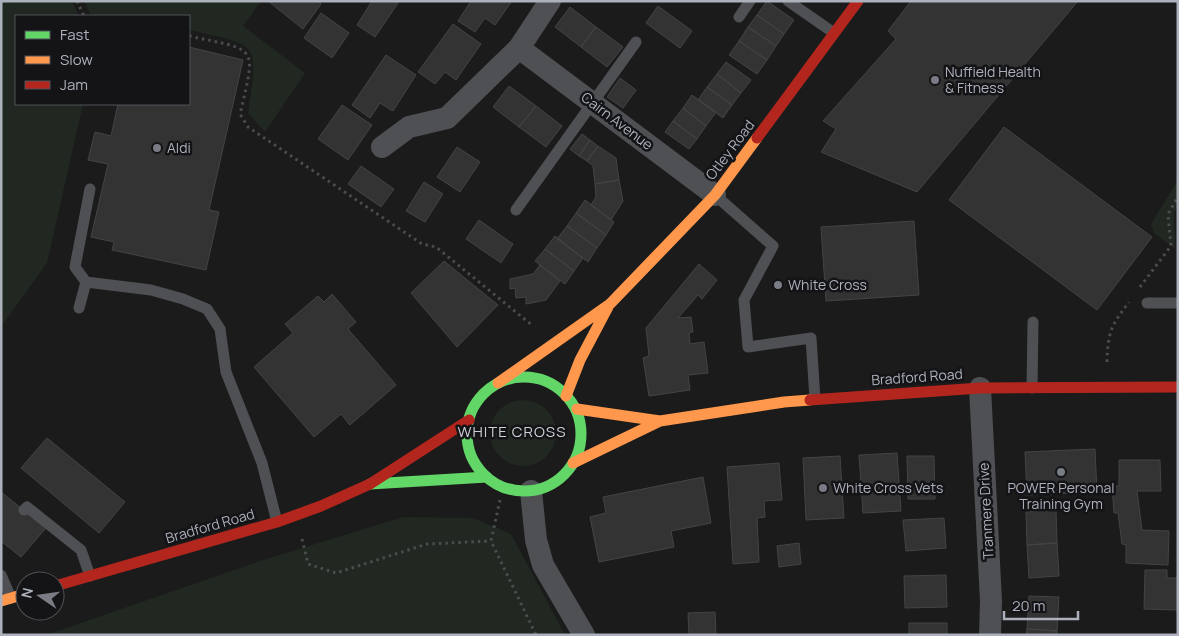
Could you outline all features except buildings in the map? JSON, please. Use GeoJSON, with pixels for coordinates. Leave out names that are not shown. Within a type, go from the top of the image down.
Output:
{"type":"FeatureCollection","features":[{"type":"Feature","properties":{"kind":"main road","name":"Otley Road"},"geometry":{"type":"LineString","coordinates":[[498,383],[610,304],[715,195],[858,1]]}},
{"type":"Feature","properties":{"kind":"main road","name":"Otley Road"},"geometry":{"type":"LineString","coordinates":[[566,396],[580,360],[610,304]]}},
{"type":"Feature","properties":{"kind":"main road"},"geometry":{"type":"LineString","coordinates":[[516,378],[535,378],[552,385],[566,396],[577,409],[581,429],[580,446],[573,462],[562,476],[548,486],[531,491],[517,491],[502,487],[487,477],[476,465],[470,451],[467,436],[469,420],[475,405],[485,392],[498,383],[516,378]]}},
{"type":"Feature","properties":{"kind":"main road","name":"Bradford Road"},"geometry":{"type":"LineString","coordinates":[[573,462],[660,421],[815,399],[980,388],[1178,387]]}},
{"type":"Feature","properties":{"kind":"main road","name":"Bradford Road"},"geometry":{"type":"LineString","coordinates":[[577,409],[660,421]]}},
{"type":"Feature","properties":{"kind":"main road","name":"Bradford Road"},"geometry":{"type":"LineString","coordinates":[[65,583],[277,522],[321,506],[370,484],[469,420]]}},
{"type":"Feature","properties":{"kind":"main road","name":"Bradford Road"},"geometry":{"type":"LineString","coordinates":[[370,484],[487,477]]}},
{"type":"Feature","properties":{"kind":"street"},"geometry":{"type":"LineString","coordinates":[[382,147],[409,127],[447,118],[519,48],[550,1]]}},
{"type":"Feature","properties":{"kind":"street","name":"Cairn Avenue"},"geometry":{"type":"LineString","coordinates":[[519,48],[715,195]]}},
{"type":"Feature","properties":{"kind":"street","name":"Tranmere Drive"},"geometry":{"type":"LineString","coordinates":[[980,388],[990,635]]}},
{"type":"Feature","properties":{"kind":"street"},"geometry":{"type":"LineString","coordinates":[[531,491],[536,540],[543,564],[584,635]]}},
{"type":"Feature","properties":{"kind":"lane"},"geometry":{"type":"LineString","coordinates":[[739,17],[750,1]]}},
{"type":"Feature","properties":{"kind":"lane"},"geometry":{"type":"LineString","coordinates":[[788,1],[834,33]]}},
{"type":"Feature","properties":{"kind":"lane"},"geometry":{"type":"LineString","coordinates":[[516,210],[636,42]]}},
{"type":"Feature","properties":{"kind":"lane"},"geometry":{"type":"LineString","coordinates":[[90,189],[74,267],[86,282],[151,290],[183,299],[207,309],[220,329],[226,372],[262,463],[277,522]]}},
{"type":"Feature","properties":{"kind":"lane"},"geometry":{"type":"LineString","coordinates":[[715,195],[773,246],[744,300],[748,347],[811,338],[815,399]]}},
{"type":"Feature","properties":{"kind":"lane"},"geometry":{"type":"LineString","coordinates":[[79,308],[86,282]]}},
{"type":"Feature","properties":{"kind":"lane"},"geometry":{"type":"LineString","coordinates":[[1147,303],[1178,303]]}},
{"type":"Feature","properties":{"kind":"lane"},"geometry":{"type":"LineString","coordinates":[[1032,388],[1033,322]]}},
{"type":"Feature","properties":{"kind":"lane"},"geometry":{"type":"LineString","coordinates":[[24,510],[27,507],[81,550],[90,576]]}},
{"type":"Feature","properties":{"kind":"lane"},"geometry":{"type":"LineString","coordinates":[[1,575],[6,600]]}},
{"type":"Feature","properties":{"kind":"path"},"geometry":{"type":"LineString","coordinates":[[78,1],[84,15]]}},
{"type":"Feature","properties":{"kind":"path"},"geometry":{"type":"LineString","coordinates":[[190,36],[241,47],[249,54],[251,68],[240,114],[248,127],[422,244],[436,247],[536,328]]}},
{"type":"Feature","properties":{"kind":"path"},"geometry":{"type":"LineString","coordinates":[[1136,294],[1171,246],[1168,214],[1178,197]]}},
{"type":"Feature","properties":{"kind":"path"},"geometry":{"type":"LineString","coordinates":[[1107,388],[1108,339],[1112,325],[1130,301]]}},
{"type":"Feature","properties":{"kind":"path"},"geometry":{"type":"LineString","coordinates":[[502,487],[491,541],[536,635]]}},
{"type":"Feature","properties":{"kind":"path"},"geometry":{"type":"LineString","coordinates":[[297,514],[308,564],[336,573],[427,544],[491,541]]}},
{"type":"Feature","properties":{"kind":"shaded area"},"geometry":{"type":"Polygon","coordinates":[[[1,1],[72,1],[79,15],[15,15],[15,105],[83,105],[47,263],[1,327],[1,1]]]}},
{"type":"Feature","properties":{"kind":"shaded area"},"geometry":{"type":"Polygon","coordinates":[[[84,1],[261,1],[243,26],[305,73],[265,132],[248,113],[253,59],[249,50],[241,44],[229,39],[190,30],[190,15],[91,15],[84,1]]]}},
{"type":"Feature","properties":{"kind":"shaded area"},"geometry":{"type":"Polygon","coordinates":[[[1178,180],[1178,206],[1174,213],[1175,249],[1154,233],[1151,224],[1178,180]]]}},
{"type":"Feature","properties":{"kind":"shaded area"},"geometry":{"type":"Polygon","coordinates":[[[523,400],[536,403],[546,410],[553,420],[556,433],[553,446],[546,456],[536,463],[523,466],[510,463],[500,456],[493,446],[490,433],[493,420],[500,410],[510,403],[523,400]]]}},
{"type":"Feature","properties":{"kind":"shaded area"},"geometry":{"type":"Polygon","coordinates":[[[403,517],[473,518],[511,534],[565,635],[46,635],[260,561],[403,517]]]}},
{"type":"Feature","properties":{"kind":"traffic: fast"},"geometry":{"type":"LineString","coordinates":[[524,377],[546,382],[564,394],[576,412],[581,434],[576,456],[564,474],[546,486],[524,491],[502,486],[484,474],[472,456],[467,434],[472,412],[484,394],[502,382],[524,377]]}},
{"type":"Feature","properties":{"kind":"traffic: fast"},"geometry":{"type":"LineString","coordinates":[[370,484],[487,477]]}},
{"type":"Feature","properties":{"kind":"traffic: slow"},"geometry":{"type":"LineString","coordinates":[[498,383],[610,304],[715,195],[757,138]]}},
{"type":"Feature","properties":{"kind":"traffic: slow"},"geometry":{"type":"LineString","coordinates":[[566,396],[580,360],[608,307]]}},
{"type":"Feature","properties":{"kind":"traffic: slow"},"geometry":{"type":"LineString","coordinates":[[573,463],[660,421],[784,402],[810,400]]}},
{"type":"Feature","properties":{"kind":"traffic: slow"},"geometry":{"type":"LineString","coordinates":[[577,409],[660,421]]}},
{"type":"Feature","properties":{"kind":"traffic: slow"},"geometry":{"type":"LineString","coordinates":[[1,601],[15,597]]}},
{"type":"Feature","properties":{"kind":"traffic: jam"},"geometry":{"type":"LineString","coordinates":[[757,138],[858,1]]}},
{"type":"Feature","properties":{"kind":"traffic: jam"},"geometry":{"type":"LineString","coordinates":[[810,400],[980,388],[1178,387]]}},
{"type":"Feature","properties":{"kind":"traffic: jam"},"geometry":{"type":"LineString","coordinates":[[65,583],[277,522],[321,506],[370,484],[469,420]]}},
{"type":"Feature","properties":{"kind":"place","name":"Nuffield Health & Fitness"},"geometry":{"type":"Point","coordinates":[935,80]}},
{"type":"Feature","properties":{"kind":"place","name":"Aldi"},"geometry":{"type":"Point","coordinates":[157,148]}},
{"type":"Feature","properties":{"kind":"place","name":"White Cross"},"geometry":{"type":"Point","coordinates":[778,285]}},
{"type":"Feature","properties":{"kind":"place","name":"POWER Personal Training Gym"},"geometry":{"type":"Point","coordinates":[1061,472]}},
{"type":"Feature","properties":{"kind":"place","name":"White Cross Vets"},"geometry":{"type":"Point","coordinates":[823,488]}},
{"type":"Feature","properties":{"kind":"district","name":"WHITE CROSS"},"geometry":{"type":"Point","coordinates":[512,432]}}]}
